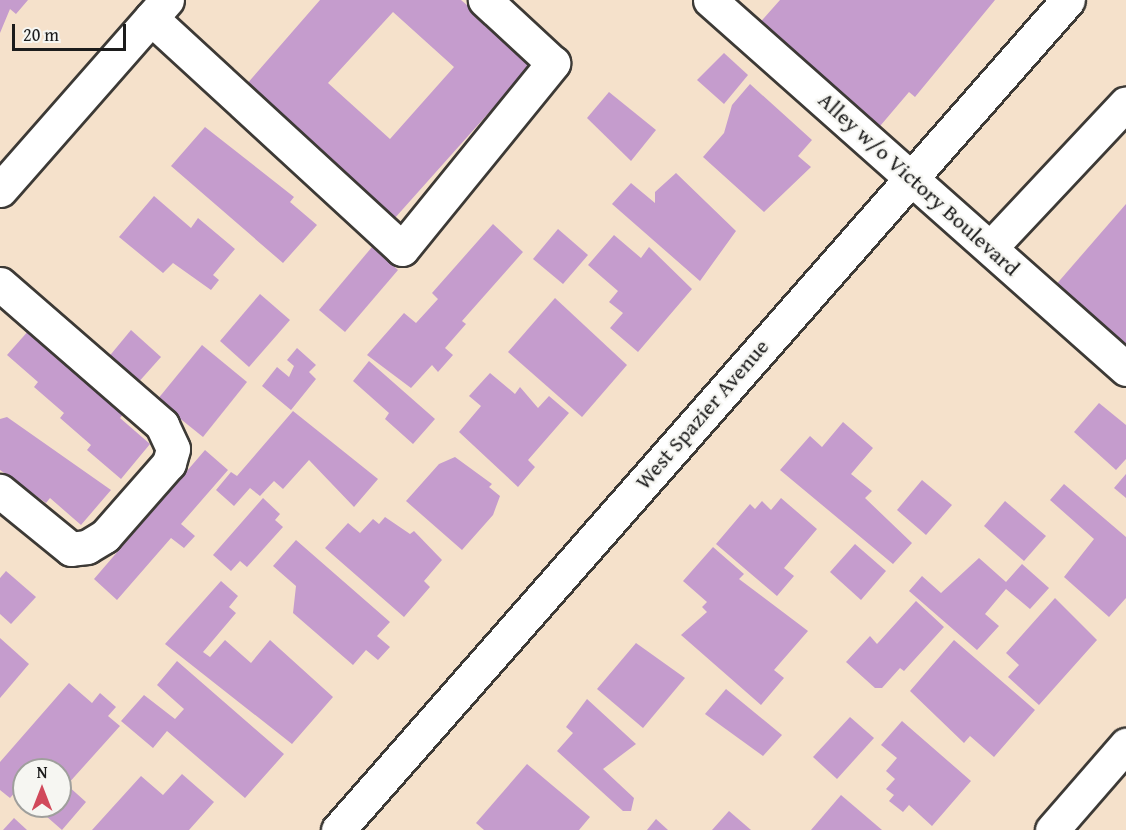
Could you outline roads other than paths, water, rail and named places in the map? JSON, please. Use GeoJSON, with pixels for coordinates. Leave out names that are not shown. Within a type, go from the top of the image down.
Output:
{"type":"FeatureCollection","features":[{"type":"Feature","properties":{"kind":"street"},"geometry":{"type":"LineString","coordinates":[[0,190],[159,9],[402,249],[553,63],[485,0]]}},
{"type":"Feature","properties":{"kind":"street","name":"Alley w/o Victory Boulevard"},"geometry":{"type":"LineString","coordinates":[[710,0],[911,175],[1126,369]]}},
{"type":"Feature","properties":{"kind":"street","name":"West Spazier Avenue"},"geometry":{"type":"LineString","coordinates":[[338,830],[911,175],[1068,0]]}},
{"type":"Feature","properties":{"kind":"street"},"geometry":{"type":"LineString","coordinates":[[991,247],[1126,103]]}},
{"type":"Feature","properties":{"kind":"street"},"geometry":{"type":"LineString","coordinates":[[0,284],[162,425],[173,449],[169,464],[105,536],[87,547],[71,549],[0,491]]}},
{"type":"Feature","properties":{"kind":"street"},"geometry":{"type":"LineString","coordinates":[[1052,830],[1126,745]]}}]}
